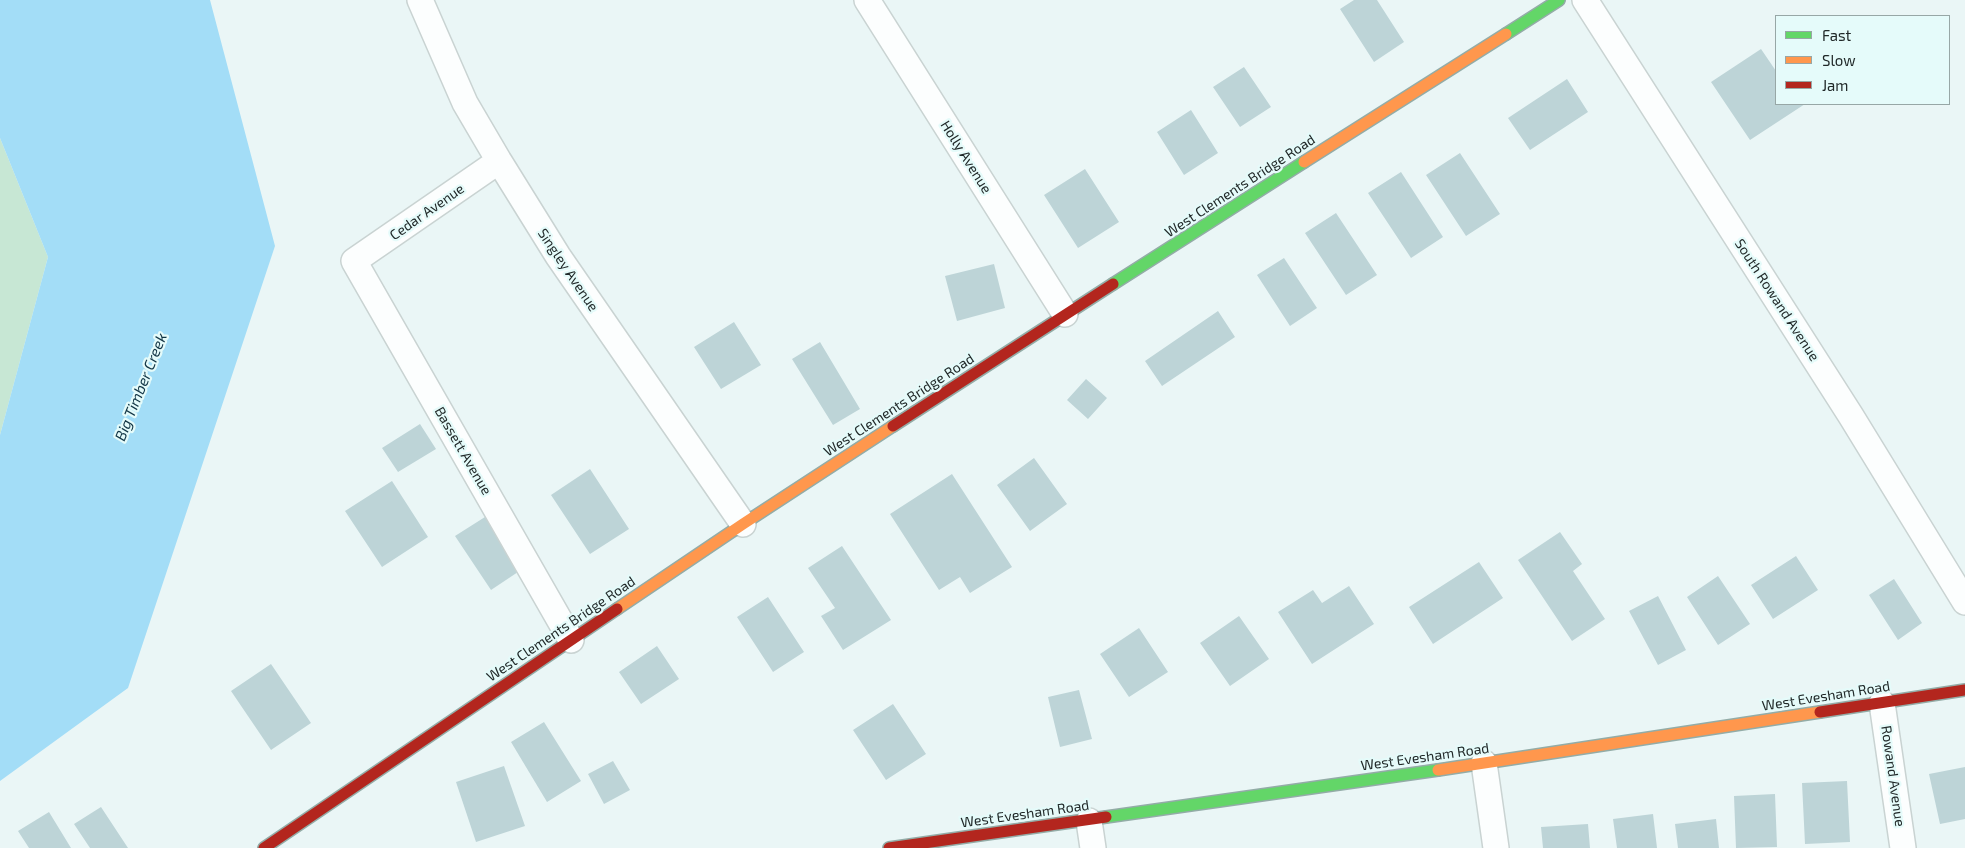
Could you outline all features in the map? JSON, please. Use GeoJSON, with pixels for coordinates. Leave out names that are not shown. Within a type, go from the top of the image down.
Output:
{"type":"FeatureCollection","features":[{"type":"Feature","properties":{"kind":"main road","name":"West Clements Bridge Road"},"geometry":{"type":"LineString","coordinates":[[264,848],[743,524],[1066,314],[1558,0]]}},
{"type":"Feature","properties":{"kind":"main road","name":"West Evesham Road"},"geometry":{"type":"LineString","coordinates":[[889,848],[1089,821],[1484,763],[1965,690]]}},
{"type":"Feature","properties":{"kind":"street","name":"Singley Avenue"},"geometry":{"type":"LineString","coordinates":[[420,0],[465,103],[499,161],[558,256],[743,524]]}},
{"type":"Feature","properties":{"kind":"street","name":"Holly Avenue"},"geometry":{"type":"LineString","coordinates":[[867,0],[1066,314]]}},
{"type":"Feature","properties":{"kind":"street","name":"South Rowand Avenue"},"geometry":{"type":"LineString","coordinates":[[1585,0],[1852,416],[1965,602]]}},
{"type":"Feature","properties":{"kind":"street","name":"Cedar Avenue"},"geometry":{"type":"LineString","coordinates":[[354,261],[499,161]]}},
{"type":"Feature","properties":{"kind":"street","name":"Bassett Avenue"},"geometry":{"type":"LineString","coordinates":[[354,261],[571,640]]}},
{"type":"Feature","properties":{"kind":"street","name":"Rowand Avenue"},"geometry":{"type":"LineString","coordinates":[[1882,703],[1903,848]]}},
{"type":"Feature","properties":{"kind":"street"},"geometry":{"type":"LineString","coordinates":[[1484,763],[1496,848]]}},
{"type":"Feature","properties":{"kind":"street"},"geometry":{"type":"LineString","coordinates":[[1089,821],[1093,848]]}},
{"type":"Feature","properties":{"kind":"green space"},"geometry":{"type":"Polygon","coordinates":[[[0,138],[48,257],[0,435],[0,138]]]}},
{"type":"Feature","properties":{"kind":"water","name":"Big Timber Creek"},"geometry":{"type":"Polygon","coordinates":[[[0,0],[210,0],[275,246],[128,688],[0,781],[0,435],[48,257],[0,138],[0,0]]]}},
{"type":"Feature","properties":{"kind":"building"},"geometry":{"type":"Polygon","coordinates":[[[1354,0],[1377,0],[1404,42],[1374,62],[1340,9],[1354,0]]]}},
{"type":"Feature","properties":{"kind":"building"},"geometry":{"type":"Polygon","coordinates":[[[1761,49],[1775,70],[1775,105],[1803,105],[1750,140],[1711,82],[1761,49]]]}},
{"type":"Feature","properties":{"kind":"building"},"geometry":{"type":"Polygon","coordinates":[[[1244,67],[1271,107],[1240,127],[1213,87],[1244,67]]]}},
{"type":"Feature","properties":{"kind":"building"},"geometry":{"type":"Polygon","coordinates":[[[1567,79],[1588,112],[1530,150],[1508,118],[1567,79]]]}},
{"type":"Feature","properties":{"kind":"building"},"geometry":{"type":"Polygon","coordinates":[[[1191,110],[1218,153],[1184,175],[1157,132],[1191,110]]]}},
{"type":"Feature","properties":{"kind":"building"},"geometry":{"type":"Polygon","coordinates":[[[1460,153],[1500,214],[1466,236],[1426,175],[1460,153]]]}},
{"type":"Feature","properties":{"kind":"building"},"geometry":{"type":"Polygon","coordinates":[[[1085,169],[1119,222],[1078,248],[1044,195],[1085,169]]]}},
{"type":"Feature","properties":{"kind":"building"},"geometry":{"type":"Polygon","coordinates":[[[1401,172],[1443,237],[1411,258],[1368,193],[1401,172]]]}},
{"type":"Feature","properties":{"kind":"building"},"geometry":{"type":"Polygon","coordinates":[[[1336,213],[1377,275],[1346,295],[1305,233],[1336,213]]]}},
{"type":"Feature","properties":{"kind":"building"},"geometry":{"type":"Polygon","coordinates":[[[1284,258],[1317,308],[1290,326],[1257,275],[1284,258]]]}},
{"type":"Feature","properties":{"kind":"building"},"geometry":{"type":"Polygon","coordinates":[[[994,264],[1005,308],[957,321],[945,276],[994,264]]]}},
{"type":"Feature","properties":{"kind":"building"},"geometry":{"type":"Polygon","coordinates":[[[1218,311],[1235,337],[1162,386],[1145,361],[1218,311]]]}},
{"type":"Feature","properties":{"kind":"building"},"geometry":{"type":"Polygon","coordinates":[[[734,322],[761,365],[721,389],[694,347],[734,322]]]}},
{"type":"Feature","properties":{"kind":"building"},"geometry":{"type":"Polygon","coordinates":[[[820,342],[860,409],[833,425],[792,359],[820,342]]]}},
{"type":"Feature","properties":{"kind":"building"},"geometry":{"type":"Polygon","coordinates":[[[1086,379],[1107,398],[1088,419],[1067,400],[1086,379]]]}},
{"type":"Feature","properties":{"kind":"building"},"geometry":{"type":"Polygon","coordinates":[[[420,424],[436,449],[398,472],[382,448],[420,424]]]}},
{"type":"Feature","properties":{"kind":"building"},"geometry":{"type":"Polygon","coordinates":[[[1034,458],[1067,504],[1030,531],[997,485],[1034,458]]]}},
{"type":"Feature","properties":{"kind":"building"},"geometry":{"type":"Polygon","coordinates":[[[590,469],[629,529],[590,554],[551,495],[590,469]]]}},
{"type":"Feature","properties":{"kind":"building"},"geometry":{"type":"Polygon","coordinates":[[[952,474],[1012,567],[970,593],[960,577],[939,590],[890,514],[952,474]]]}},
{"type":"Feature","properties":{"kind":"building"},"geometry":{"type":"Polygon","coordinates":[[[392,481],[428,537],[382,567],[345,511],[392,481]]]}},
{"type":"Feature","properties":{"kind":"building"},"geometry":{"type":"Polygon","coordinates":[[[485,517],[521,570],[491,590],[455,536],[485,517]]]}},
{"type":"Feature","properties":{"kind":"building"},"geometry":{"type":"Polygon","coordinates":[[[1560,532],[1582,564],[1573,571],[1605,619],[1572,641],[1518,560],[1560,532]]]}},
{"type":"Feature","properties":{"kind":"building"},"geometry":{"type":"Polygon","coordinates":[[[842,546],[891,620],[843,650],[821,616],[835,608],[808,568],[842,546]]]}},
{"type":"Feature","properties":{"kind":"building"},"geometry":{"type":"Polygon","coordinates":[[[1796,556],[1818,590],[1773,619],[1751,585],[1796,556]]]}},
{"type":"Feature","properties":{"kind":"building"},"geometry":{"type":"Polygon","coordinates":[[[1479,562],[1503,598],[1433,644],[1409,607],[1479,562]]]}},
{"type":"Feature","properties":{"kind":"building"},"geometry":{"type":"Polygon","coordinates":[[[1718,576],[1750,624],[1718,645],[1687,597],[1718,576]]]}},
{"type":"Feature","properties":{"kind":"building"},"geometry":{"type":"Polygon","coordinates":[[[1894,579],[1922,623],[1898,640],[1869,595],[1894,579]]]}},
{"type":"Feature","properties":{"kind":"building"},"geometry":{"type":"Polygon","coordinates":[[[1349,586],[1374,624],[1312,664],[1278,612],[1313,590],[1322,603],[1349,586]]]}},
{"type":"Feature","properties":{"kind":"building"},"geometry":{"type":"Polygon","coordinates":[[[1658,596],[1686,650],[1658,665],[1629,611],[1658,596]]]}},
{"type":"Feature","properties":{"kind":"building"},"geometry":{"type":"Polygon","coordinates":[[[768,597],[804,652],[773,672],[737,617],[768,597]]]}},
{"type":"Feature","properties":{"kind":"building"},"geometry":{"type":"Polygon","coordinates":[[[1239,616],[1269,659],[1230,686],[1200,643],[1239,616]]]}},
{"type":"Feature","properties":{"kind":"building"},"geometry":{"type":"Polygon","coordinates":[[[1139,628],[1168,672],[1129,697],[1100,654],[1139,628]]]}},
{"type":"Feature","properties":{"kind":"building"},"geometry":{"type":"Polygon","coordinates":[[[657,646],[679,679],[641,704],[619,672],[657,646]]]}},
{"type":"Feature","properties":{"kind":"building"},"geometry":{"type":"Polygon","coordinates":[[[271,664],[311,723],[271,750],[231,691],[271,664]]]}},
{"type":"Feature","properties":{"kind":"building"},"geometry":{"type":"Polygon","coordinates":[[[1079,690],[1092,739],[1060,747],[1048,697],[1079,690]]]}},
{"type":"Feature","properties":{"kind":"building"},"geometry":{"type":"Polygon","coordinates":[[[893,704],[926,754],[886,780],[853,730],[893,704]]]}},
{"type":"Feature","properties":{"kind":"building"},"geometry":{"type":"Polygon","coordinates":[[[544,722],[581,781],[547,802],[511,742],[544,722]]]}},
{"type":"Feature","properties":{"kind":"building"},"geometry":{"type":"Polygon","coordinates":[[[613,761],[630,790],[604,804],[588,774],[613,761]]]}},
{"type":"Feature","properties":{"kind":"building"},"geometry":{"type":"Polygon","coordinates":[[[504,766],[525,826],[476,842],[456,782],[504,766]]]}},
{"type":"Feature","properties":{"kind":"building"},"geometry":{"type":"Polygon","coordinates":[[[1965,767],[1965,819],[1940,824],[1929,774],[1965,767]]]}},
{"type":"Feature","properties":{"kind":"building"},"geometry":{"type":"Polygon","coordinates":[[[1847,781],[1850,842],[1805,844],[1802,783],[1847,781]]]}},
{"type":"Feature","properties":{"kind":"building"},"geometry":{"type":"Polygon","coordinates":[[[1775,794],[1777,847],[1736,848],[1734,796],[1775,794]]]}},
{"type":"Feature","properties":{"kind":"building"},"geometry":{"type":"Polygon","coordinates":[[[101,807],[128,848],[90,848],[74,824],[101,807]]]}},
{"type":"Feature","properties":{"kind":"building"},"geometry":{"type":"Polygon","coordinates":[[[49,812],[71,848],[29,848],[18,831],[49,812]]]}},
{"type":"Feature","properties":{"kind":"building"},"geometry":{"type":"Polygon","coordinates":[[[1653,814],[1657,848],[1617,848],[1613,819],[1653,814]]]}},
{"type":"Feature","properties":{"kind":"building"},"geometry":{"type":"Polygon","coordinates":[[[1716,819],[1719,848],[1678,848],[1675,824],[1716,819]]]}},
{"type":"Feature","properties":{"kind":"building"},"geometry":{"type":"Polygon","coordinates":[[[1588,824],[1590,848],[1543,848],[1541,827],[1588,824]]]}},
{"type":"Feature","properties":{"kind":"traffic: fast"},"geometry":{"type":"LineString","coordinates":[[1506,34],[1559,0]]}},
{"type":"Feature","properties":{"kind":"traffic: fast"},"geometry":{"type":"LineString","coordinates":[[1113,284],[1304,162]]}},
{"type":"Feature","properties":{"kind":"traffic: fast"},"geometry":{"type":"LineString","coordinates":[[1106,817],[1438,770]]}},
{"type":"Feature","properties":{"kind":"traffic: slow"},"geometry":{"type":"LineString","coordinates":[[1304,162],[1506,34]]}},
{"type":"Feature","properties":{"kind":"traffic: slow"},"geometry":{"type":"LineString","coordinates":[[617,609],[893,426]]}},
{"type":"Feature","properties":{"kind":"traffic: slow"},"geometry":{"type":"LineString","coordinates":[[1438,770],[1820,712]]}},
{"type":"Feature","properties":{"kind":"traffic: jam"},"geometry":{"type":"LineString","coordinates":[[893,426],[1113,284]]}},
{"type":"Feature","properties":{"kind":"traffic: jam"},"geometry":{"type":"LineString","coordinates":[[264,848],[617,609]]}},
{"type":"Feature","properties":{"kind":"traffic: jam"},"geometry":{"type":"LineString","coordinates":[[1820,712],[1965,690]]}},
{"type":"Feature","properties":{"kind":"traffic: jam"},"geometry":{"type":"LineString","coordinates":[[889,848],[1106,817]]}}]}
